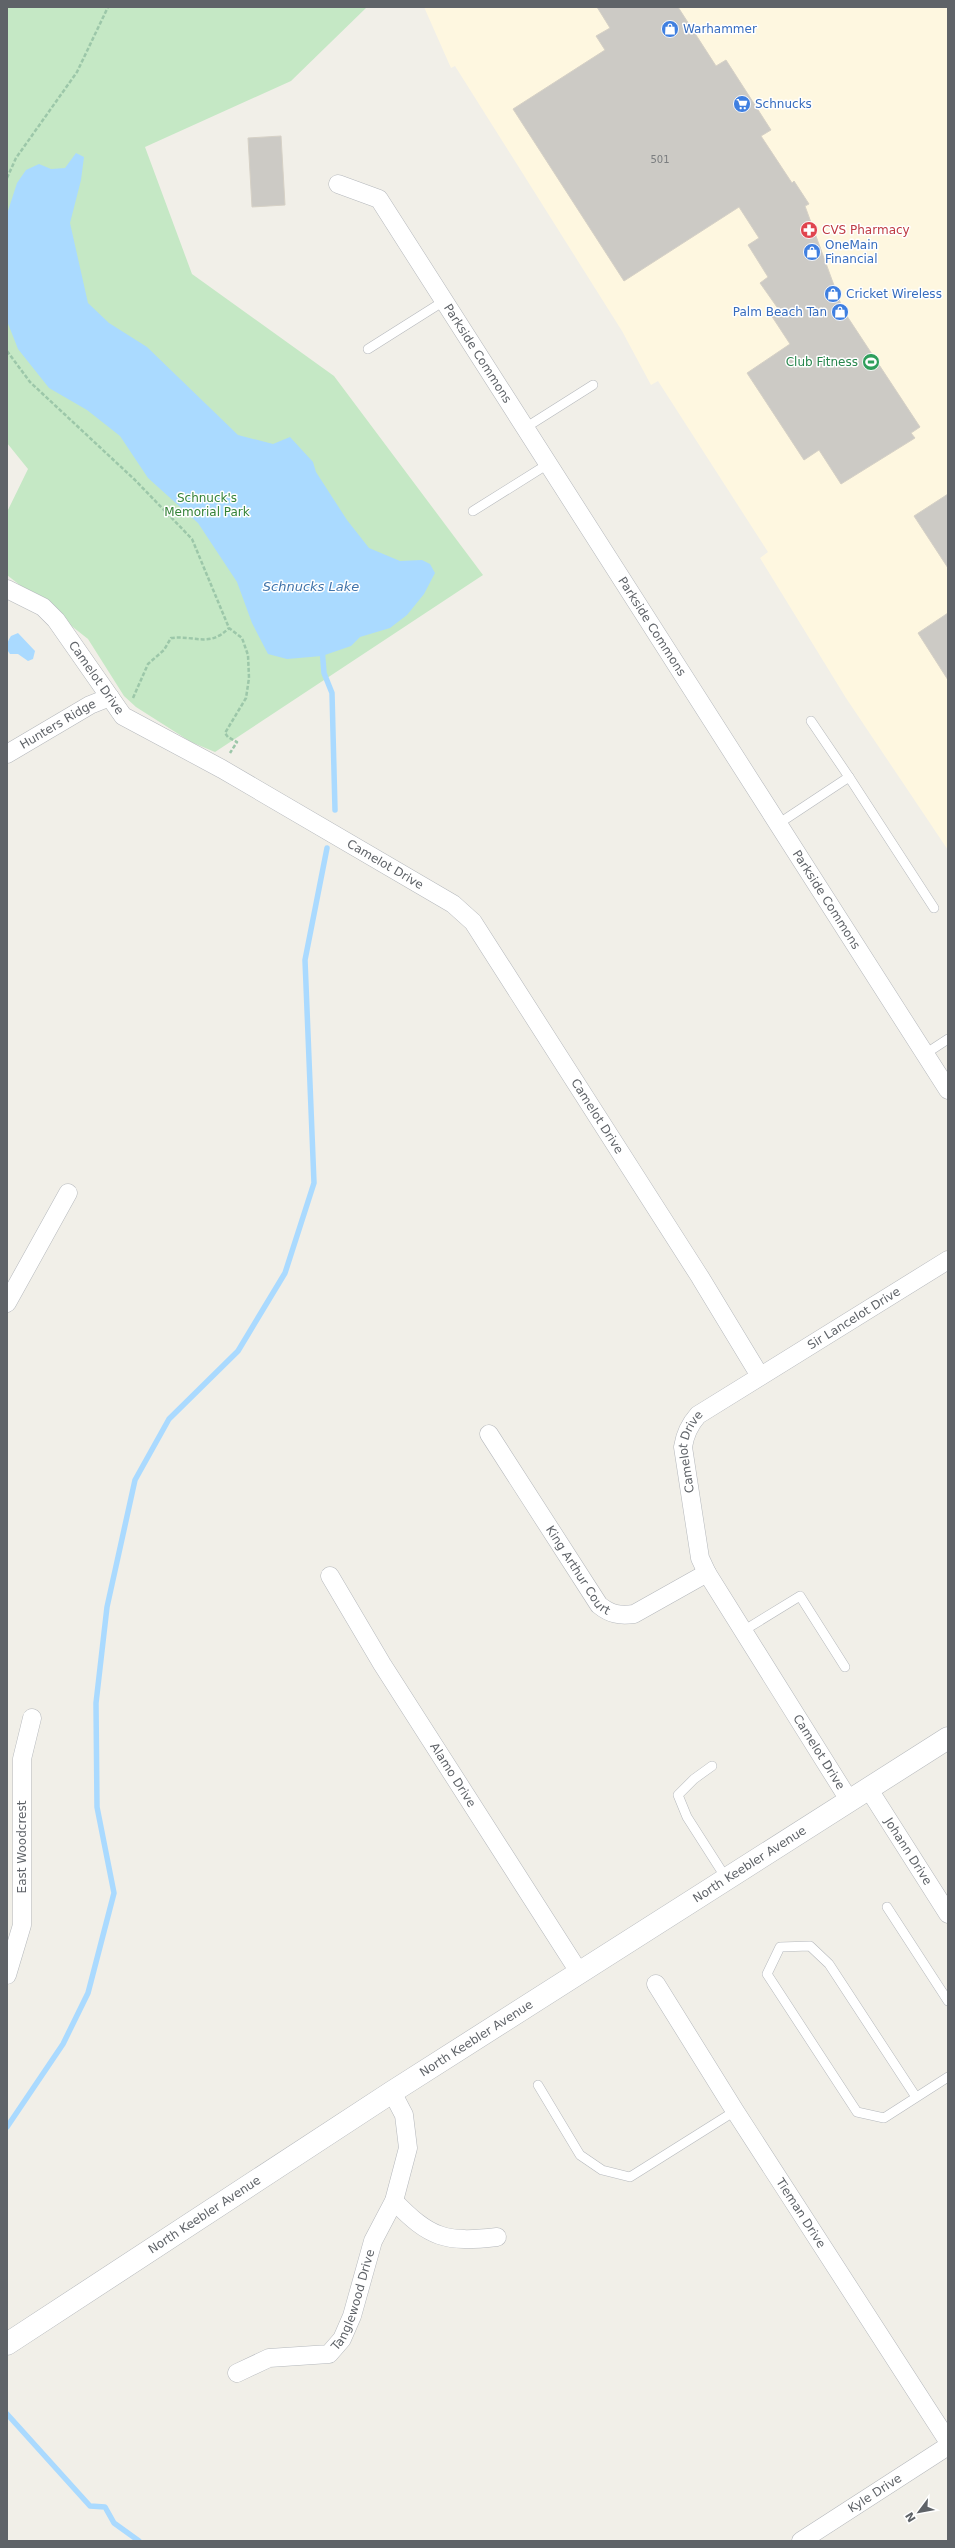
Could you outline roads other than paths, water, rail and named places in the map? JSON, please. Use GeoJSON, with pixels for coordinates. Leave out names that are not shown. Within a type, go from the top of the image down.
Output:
{"type":"FeatureCollection","features":[{"type":"Feature","properties":{"kind":"street","name":"Parkside Commons"},"geometry":{"type":"LineString","coordinates":[[338,184],[379,199],[948,1090]]}},
{"type":"Feature","properties":{"kind":"street","name":"Camelot Drive"},"geometry":{"type":"LineString","coordinates":[[7,589],[43,607],[56,620],[124,716],[222,769],[453,904],[473,922],[700,1277],[760,1376],[698,1415],[689,1426],[684,1437],[683,1447],[700,1558],[707,1573],[849,1800]]}},
{"type":"Feature","properties":{"kind":"street","name":"Hunters Ridge"},"geometry":{"type":"LineString","coordinates":[[7,754],[90,705],[110,697]]}},
{"type":"Feature","properties":{"kind":"street"},"geometry":{"type":"LineString","coordinates":[[7,1303],[68,1193]]}},
{"type":"Feature","properties":{"kind":"street","name":"Sir Lancelot Drive"},"geometry":{"type":"LineString","coordinates":[[760,1376],[948,1260]]}},
{"type":"Feature","properties":{"kind":"street","name":"King Arthur Court"},"geometry":{"type":"LineString","coordinates":[[489,1434],[599,1605],[608,1612],[621,1616],[634,1614],[707,1573]]}},
{"type":"Feature","properties":{"kind":"street","name":"Alamo Drive"},"geometry":{"type":"LineString","coordinates":[[330,1576],[382,1664],[579,1972]]}},
{"type":"Feature","properties":{"kind":"street","name":"East Woodcrest"},"geometry":{"type":"LineString","coordinates":[[7,1975],[22,1925],[22,1760],[32,1718]]}},
{"type":"Feature","properties":{"kind":"street","name":"North Keebler Avenue"},"geometry":{"type":"LineString","coordinates":[[7,2344],[392,2092],[948,1738]]}},
{"type":"Feature","properties":{"kind":"street","name":"Johann Drive"},"geometry":{"type":"LineString","coordinates":[[868,1788],[948,1914]]}},
{"type":"Feature","properties":{"kind":"street","name":"Tieman Drive"},"geometry":{"type":"LineString","coordinates":[[656,1984],[735,2111],[948,2441]]}},
{"type":"Feature","properties":{"kind":"street","name":"Tanglewood Drive"},"geometry":{"type":"LineString","coordinates":[[237,2373],[269,2358],[329,2354],[338,2344],[352,2316],[373,2241],[394,2201],[408,2148],[404,2115],[392,2092]]}},
{"type":"Feature","properties":{"kind":"street"},"geometry":{"type":"LineString","coordinates":[[394,2201],[416,2223],[434,2234],[453,2239],[470,2240],[496,2237]]}},
{"type":"Feature","properties":{"kind":"street","name":"Kyle Drive"},"geometry":{"type":"LineString","coordinates":[[801,2541],[948,2446]]}},
{"type":"Feature","properties":{"kind":"lane"},"geometry":{"type":"LineString","coordinates":[[368,349],[444,301]]}},
{"type":"Feature","properties":{"kind":"lane"},"geometry":{"type":"LineString","coordinates":[[525,428],[593,385]]}},
{"type":"Feature","properties":{"kind":"lane"},"geometry":{"type":"LineString","coordinates":[[473,511],[548,464]]}},
{"type":"Feature","properties":{"kind":"lane"},"geometry":{"type":"LineString","coordinates":[[811,720],[934,908]]}},
{"type":"Feature","properties":{"kind":"lane"},"geometry":{"type":"LineString","coordinates":[[778,824],[848,777]]}},
{"type":"Feature","properties":{"kind":"lane"},"geometry":{"type":"LineString","coordinates":[[925,1054],[948,1039]]}},
{"type":"Feature","properties":{"kind":"lane"},"geometry":{"type":"LineString","coordinates":[[743,1630],[800,1596],[845,1667]]}},
{"type":"Feature","properties":{"kind":"lane"},"geometry":{"type":"LineString","coordinates":[[712,1766],[694,1778],[678,1795],[680,1805],[726,1878]]}},
{"type":"Feature","properties":{"kind":"lane"},"geometry":{"type":"LineString","coordinates":[[887,1907],[948,2001]]}},
{"type":"Feature","properties":{"kind":"lane"},"geometry":{"type":"LineString","coordinates":[[916,2097],[830,1964],[810,1946],[780,1947],[767,1974],[857,2112],[884,2118],[948,2077]]}},
{"type":"Feature","properties":{"kind":"lane"},"geometry":{"type":"LineString","coordinates":[[538,2085],[580,2155],[602,2170],[630,2177],[735,2111]]}},
{"type":"Feature","properties":{"kind":"water","name":"Schnucks Lake"},"geometry":{"type":"Polygon","coordinates":[[[76,153],[84,157],[81,180],[70,223],[88,303],[109,323],[147,347],[238,435],[273,444],[290,437],[313,462],[316,472],[347,520],[369,548],[400,561],[422,560],[430,564],[435,573],[424,594],[407,615],[390,628],[360,637],[351,646],[322,656],[287,659],[268,654],[252,623],[237,582],[198,523],[148,478],[120,436],[87,410],[49,388],[18,349],[7,321],[7,214],[17,183],[26,170],[39,164],[51,169],[65,168],[76,153]]]}},
{"type":"Feature","properties":{"kind":"water"},"geometry":{"type":"Polygon","coordinates":[[[18,633],[35,651],[33,659],[28,661],[18,654],[10,654],[8,652],[8,640],[11,636],[18,633]]]}},
{"type":"Feature","properties":{"kind":"waterway"},"geometry":{"type":"LineString","coordinates":[[322,648],[324,673],[332,693],[335,810]]}},
{"type":"Feature","properties":{"kind":"waterway"},"geometry":{"type":"LineString","coordinates":[[7,2127],[63,2044],[88,1993],[114,1893],[97,1807],[96,1703],[107,1607],[135,1480],[169,1419],[238,1351],[285,1273],[314,1183],[305,960],[327,848]]}},
{"type":"Feature","properties":{"kind":"waterway"},"geometry":{"type":"LineString","coordinates":[[7,2414],[90,2506],[105,2507],[114,2523],[139,2541]]}},
{"type":"Feature","properties":{"kind":"place","name":"Warhammer"},"geometry":{"type":"Point","coordinates":[670,29]}},
{"type":"Feature","properties":{"kind":"place","name":"Schnucks"},"geometry":{"type":"Point","coordinates":[742,104]}},
{"type":"Feature","properties":{"kind":"place","name":"CVS Pharmacy"},"geometry":{"type":"Point","coordinates":[809,230]}},
{"type":"Feature","properties":{"kind":"place","name":"OneMain Financial"},"geometry":{"type":"Point","coordinates":[812,252]}},
{"type":"Feature","properties":{"kind":"place","name":"Cricket Wireless"},"geometry":{"type":"Point","coordinates":[833,294]}},
{"type":"Feature","properties":{"kind":"place","name":"Palm Beach Tan"},"geometry":{"type":"Point","coordinates":[840,312]}},
{"type":"Feature","properties":{"kind":"place","name":"Club Fitness"},"geometry":{"type":"Point","coordinates":[871,362]}},
{"type":"Feature","properties":{"kind":"park label","name":"Schnuck's Memorial Park"},"geometry":{"type":"Point","coordinates":[207,505]}}]}
